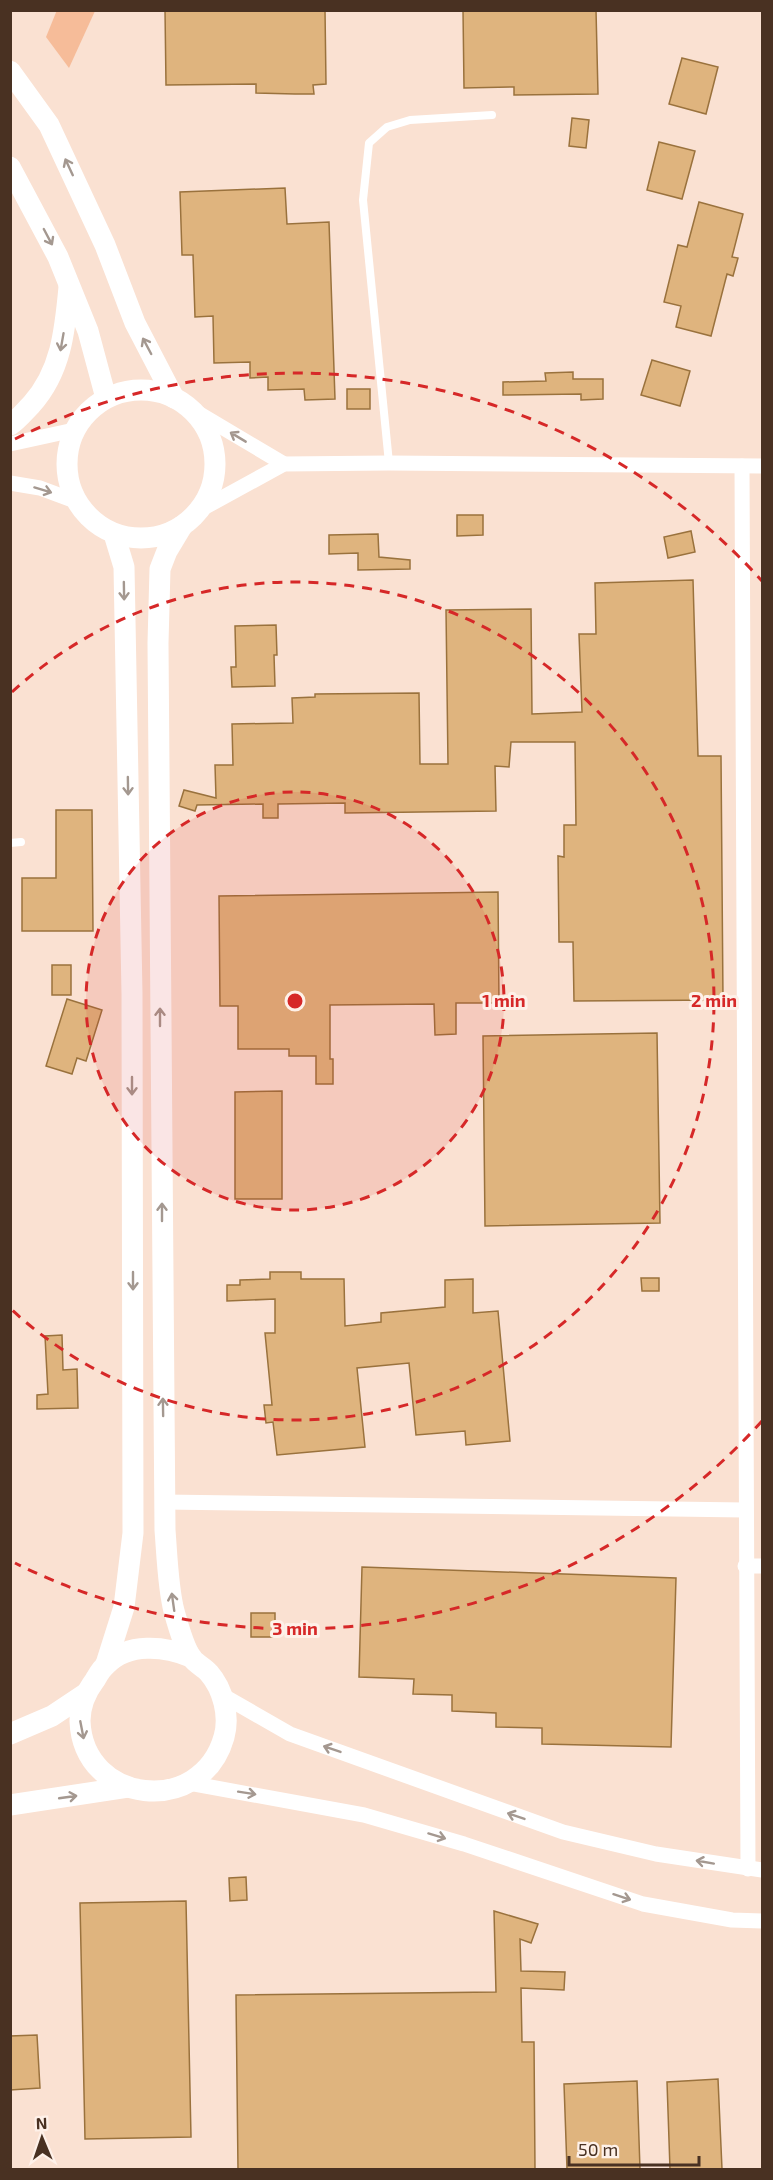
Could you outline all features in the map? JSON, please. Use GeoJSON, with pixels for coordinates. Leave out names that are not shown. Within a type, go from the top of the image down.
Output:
{"type":"FeatureCollection","features":[{"type":"Feature","properties":{"kind":"street"},"geometry":{"type":"LineString","coordinates":[[10,72],[49,125],[105,245],[135,323],[174,398]]}},
{"type":"Feature","properties":{"kind":"street"},"geometry":{"type":"LineString","coordinates":[[10,167],[58,257],[88,331],[105,398]]}},
{"type":"Feature","properties":{"kind":"street"},"geometry":{"type":"LineString","coordinates":[[10,425],[36,399],[51,378],[62,349],[69,284]]}},
{"type":"Feature","properties":{"kind":"street"},"geometry":{"type":"LineString","coordinates":[[182,526],[162,536],[138,539],[114,534],[92,521],[75,501],[66,477],[67,451],[74,430],[87,412],[105,398],[128,391],[152,390],[174,398],[284,464]]}},
{"type":"Feature","properties":{"kind":"street"},"geometry":{"type":"LineString","coordinates":[[193,411],[206,428],[214,449],[215,471],[210,492],[198,511]]}},
{"type":"Feature","properties":{"kind":"street"},"geometry":{"type":"LineString","coordinates":[[10,444],[74,430]]}},
{"type":"Feature","properties":{"kind":"street"},"geometry":{"type":"LineString","coordinates":[[191,1657],[173,1610],[164,1502],[158,643],[160,569],[167,551],[182,526],[198,511],[284,464],[762,466]]}},
{"type":"Feature","properties":{"kind":"street"},"geometry":{"type":"LineString","coordinates":[[222,1695],[290,1734],[563,1832],[656,1854],[755,1870],[745,1566],[742,466]]}},
{"type":"Feature","properties":{"kind":"street"},"geometry":{"type":"LineString","coordinates":[[10,483],[40,488],[75,501]]}},
{"type":"Feature","properties":{"kind":"street"},"geometry":{"type":"LineString","coordinates":[[10,1734],[52,1716],[84,1694],[106,1664],[124,1607],[133,1533],[132,994],[124,567],[114,534]]}},
{"type":"Feature","properties":{"kind":"street"},"geometry":{"type":"LineString","coordinates":[[164,1502],[745,1510]]}},
{"type":"Feature","properties":{"kind":"street"},"geometry":{"type":"LineString","coordinates":[[745,1566],[762,1566]]}},
{"type":"Feature","properties":{"kind":"street"},"geometry":{"type":"LineString","coordinates":[[84,1694],[80,1719],[82,1735],[93,1762],[119,1784],[143,1792],[159,1792],[189,1783],[209,1766],[224,1737],[226,1710],[222,1695],[210,1673],[191,1657],[175,1650],[147,1647],[123,1654],[106,1664]]}},
{"type":"Feature","properties":{"kind":"street"},"geometry":{"type":"LineString","coordinates":[[189,1783],[364,1815],[464,1844],[643,1904],[732,1920],[762,1922]]}},
{"type":"Feature","properties":{"kind":"street"},"geometry":{"type":"LineString","coordinates":[[10,1805],[128,1787]]}},
{"type":"Feature","properties":{"kind":"lane"},"geometry":{"type":"LineString","coordinates":[[389,463],[363,200],[369,143],[387,127],[410,120],[492,115]]}},
{"type":"Feature","properties":{"kind":"lane"},"geometry":{"type":"LineString","coordinates":[[10,843],[21,842]]}},
{"type":"Feature","properties":{"kind":"shaded area"},"geometry":{"type":"Polygon","coordinates":[[[57,10],[95,11],[69,68],[46,37],[57,10]]]}},
{"type":"Feature","properties":{"kind":"building"},"geometry":{"type":"Polygon","coordinates":[[[165,10],[325,10],[326,84],[313,85],[314,94],[256,93],[256,84],[166,85],[165,10]]]}},
{"type":"Feature","properties":{"kind":"building"},"geometry":{"type":"Polygon","coordinates":[[[463,10],[596,10],[598,94],[514,95],[514,87],[464,88],[463,10]]]}},
{"type":"Feature","properties":{"kind":"building"},"geometry":{"type":"Polygon","coordinates":[[[682,58],[718,67],[706,114],[669,104],[682,58]]]}},
{"type":"Feature","properties":{"kind":"building"},"geometry":{"type":"Polygon","coordinates":[[[572,118],[589,120],[586,148],[569,146],[572,118]]]}},
{"type":"Feature","properties":{"kind":"building"},"geometry":{"type":"Polygon","coordinates":[[[659,142],[695,151],[682,199],[647,190],[659,142]]]}},
{"type":"Feature","properties":{"kind":"building"},"geometry":{"type":"Polygon","coordinates":[[[285,188],[287,224],[329,222],[335,399],[305,400],[304,389],[268,390],[268,377],[250,378],[250,362],[214,363],[213,316],[195,317],[193,255],[182,255],[180,192],[285,188]]]}},
{"type":"Feature","properties":{"kind":"building"},"geometry":{"type":"Polygon","coordinates":[[[699,202],[743,214],[732,257],[738,258],[733,276],[727,274],[711,336],[676,327],[681,306],[664,302],[678,245],[687,247],[699,202]]]}},
{"type":"Feature","properties":{"kind":"building"},"geometry":{"type":"Polygon","coordinates":[[[652,360],[690,371],[680,406],[641,395],[652,360]]]}},
{"type":"Feature","properties":{"kind":"building"},"geometry":{"type":"Polygon","coordinates":[[[573,372],[573,379],[603,379],[603,399],[581,400],[581,394],[503,395],[503,382],[546,381],[545,373],[573,372]]]}},
{"type":"Feature","properties":{"kind":"building"},"geometry":{"type":"Polygon","coordinates":[[[347,389],[370,389],[370,409],[347,409],[347,389]]]}},
{"type":"Feature","properties":{"kind":"building"},"geometry":{"type":"Polygon","coordinates":[[[457,515],[483,515],[483,535],[457,536],[457,515]]]}},
{"type":"Feature","properties":{"kind":"building"},"geometry":{"type":"Polygon","coordinates":[[[691,531],[695,552],[668,558],[664,537],[691,531]]]}},
{"type":"Feature","properties":{"kind":"building"},"geometry":{"type":"Polygon","coordinates":[[[378,534],[379,557],[410,560],[410,569],[358,570],[358,553],[329,554],[329,535],[378,534]]]}},
{"type":"Feature","properties":{"kind":"building"},"geometry":{"type":"Polygon","coordinates":[[[693,580],[698,756],[721,756],[723,1000],[574,1001],[573,942],[559,942],[558,856],[564,857],[564,825],[576,825],[575,742],[511,742],[509,767],[495,766],[496,811],[345,813],[345,803],[278,804],[278,818],[263,818],[263,804],[197,805],[195,811],[179,806],[184,790],[216,798],[215,765],[233,765],[232,724],[293,723],[292,698],[315,697],[315,694],[419,693],[420,764],[448,764],[446,610],[531,609],[532,714],[582,712],[579,634],[596,634],[595,583],[693,580]]]}},
{"type":"Feature","properties":{"kind":"building"},"geometry":{"type":"Polygon","coordinates":[[[276,625],[275,686],[232,687],[231,667],[236,667],[235,626],[276,625]]]}},
{"type":"Feature","properties":{"kind":"building"},"geometry":{"type":"Polygon","coordinates":[[[56,810],[92,810],[93,931],[22,931],[22,878],[56,878],[56,810]]]}},
{"type":"Feature","properties":{"kind":"building"},"geometry":{"type":"Polygon","coordinates":[[[498,892],[499,1003],[456,1003],[456,1034],[435,1035],[434,1004],[330,1005],[330,1059],[333,1059],[333,1084],[316,1084],[316,1056],[289,1056],[289,1049],[238,1049],[238,1006],[220,1006],[219,896],[498,892]]]}},
{"type":"Feature","properties":{"kind":"building"},"geometry":{"type":"Polygon","coordinates":[[[52,965],[71,965],[71,995],[52,995],[52,965]]]}},
{"type":"Feature","properties":{"kind":"building"},"geometry":{"type":"Polygon","coordinates":[[[67,999],[102,1010],[86,1061],[77,1058],[72,1074],[46,1066],[67,999]]]}},
{"type":"Feature","properties":{"kind":"building"},"geometry":{"type":"Polygon","coordinates":[[[657,1033],[660,1223],[485,1226],[483,1036],[657,1033]]]}},
{"type":"Feature","properties":{"kind":"building"},"geometry":{"type":"Polygon","coordinates":[[[282,1091],[282,1199],[235,1199],[235,1092],[282,1091]]]}},
{"type":"Feature","properties":{"kind":"building"},"geometry":{"type":"Polygon","coordinates":[[[270,1272],[301,1272],[301,1279],[344,1279],[345,1326],[381,1322],[381,1313],[445,1307],[445,1280],[473,1279],[473,1313],[498,1311],[510,1441],[466,1445],[465,1431],[416,1435],[409,1363],[357,1368],[365,1447],[277,1455],[273,1422],[266,1423],[264,1405],[272,1405],[265,1333],[275,1333],[275,1299],[227,1301],[227,1285],[240,1285],[240,1280],[270,1279],[270,1272]]]}},
{"type":"Feature","properties":{"kind":"building"},"geometry":{"type":"Polygon","coordinates":[[[641,1278],[659,1278],[659,1291],[642,1291],[641,1278]]]}},
{"type":"Feature","properties":{"kind":"building"},"geometry":{"type":"Polygon","coordinates":[[[62,1335],[63,1370],[77,1369],[78,1408],[37,1409],[37,1395],[48,1394],[45,1336],[62,1335]]]}},
{"type":"Feature","properties":{"kind":"building"},"geometry":{"type":"Polygon","coordinates":[[[362,1567],[676,1578],[671,1747],[542,1744],[542,1728],[496,1727],[496,1713],[452,1711],[452,1695],[413,1694],[414,1679],[359,1677],[362,1567]]]}},
{"type":"Feature","properties":{"kind":"building"},"geometry":{"type":"Polygon","coordinates":[[[251,1613],[275,1613],[275,1637],[251,1637],[251,1613]]]}},
{"type":"Feature","properties":{"kind":"building"},"geometry":{"type":"Polygon","coordinates":[[[246,1877],[247,1900],[230,1901],[229,1878],[246,1877]]]}},
{"type":"Feature","properties":{"kind":"building"},"geometry":{"type":"Polygon","coordinates":[[[186,1901],[191,2137],[85,2139],[80,1903],[186,1901]]]}},
{"type":"Feature","properties":{"kind":"building"},"geometry":{"type":"Polygon","coordinates":[[[494,1911],[538,1924],[531,1943],[520,1939],[521,1971],[565,1972],[564,1990],[521,1988],[522,2042],[534,2042],[535,2169],[238,2169],[236,1995],[496,1992],[494,1911]]]}},
{"type":"Feature","properties":{"kind":"building"},"geometry":{"type":"Polygon","coordinates":[[[37,2035],[40,2088],[10,2090],[10,2036],[37,2035]]]}},
{"type":"Feature","properties":{"kind":"building"},"geometry":{"type":"Polygon","coordinates":[[[718,2079],[722,2169],[670,2169],[667,2082],[718,2079]]]}},
{"type":"Feature","properties":{"kind":"building"},"geometry":{"type":"Polygon","coordinates":[[[637,2081],[640,2169],[567,2169],[564,2084],[637,2081]]]}}]}
